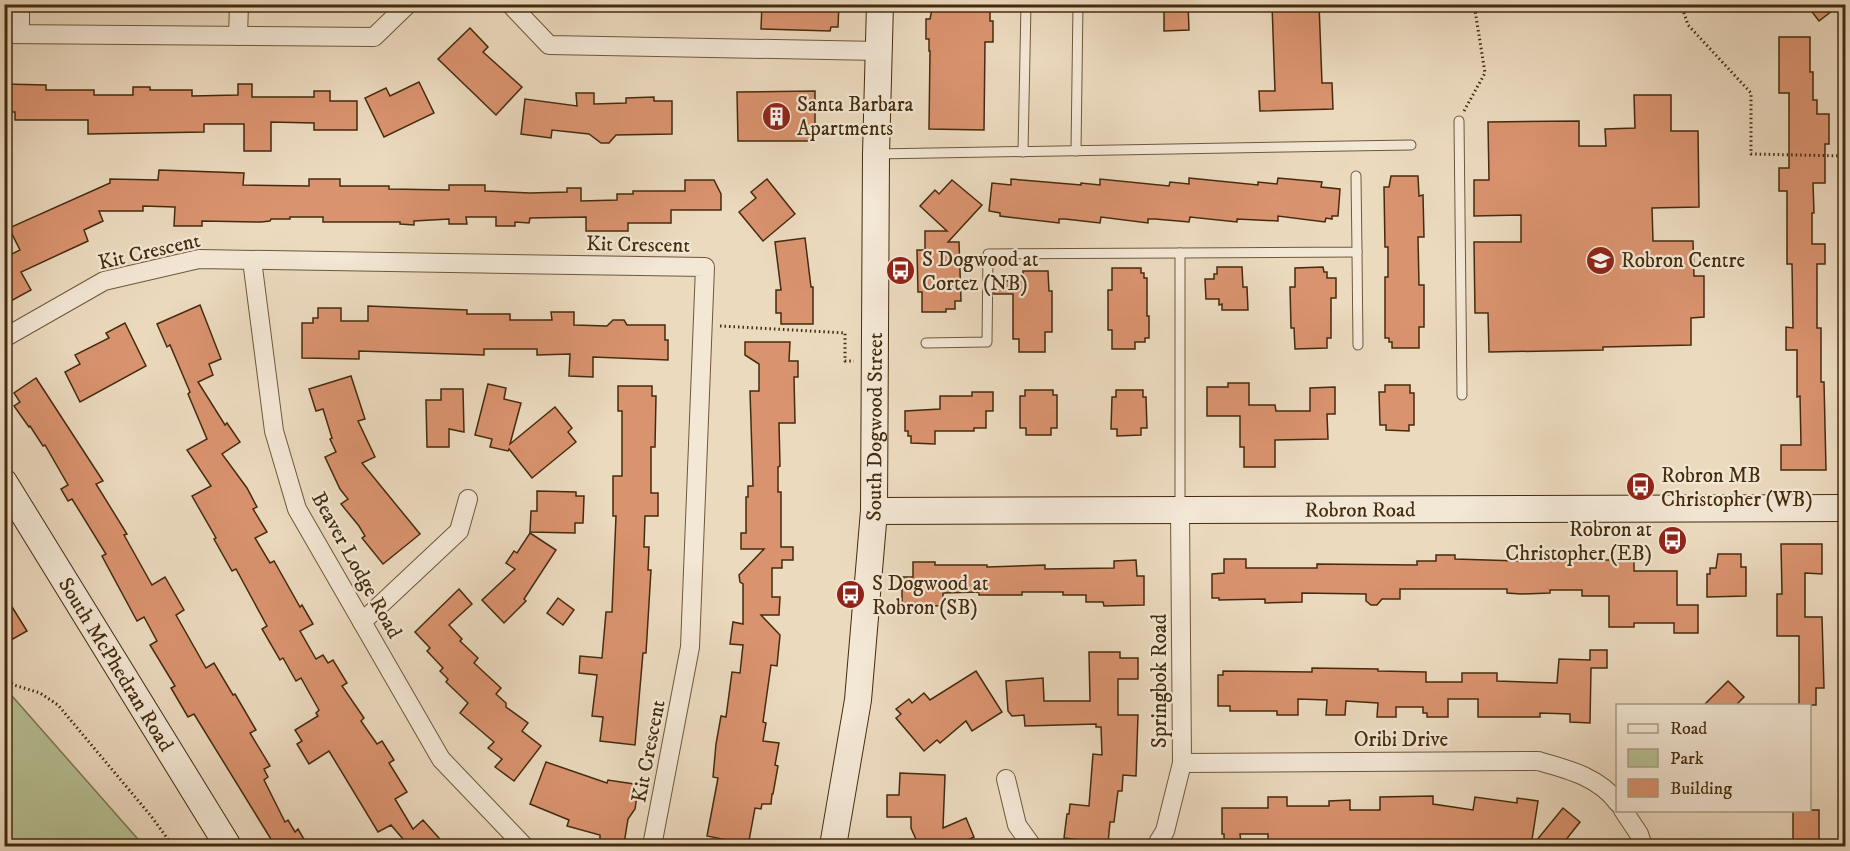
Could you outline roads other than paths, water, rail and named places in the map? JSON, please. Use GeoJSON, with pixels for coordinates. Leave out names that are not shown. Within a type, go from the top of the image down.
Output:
{"type":"FeatureCollection","features":[{"type":"Feature","properties":{"kind":"street"},"geometry":{"type":"LineString","coordinates":[[20,4],[12,34],[374,38],[408,4]]}},
{"type":"Feature","properties":{"kind":"street"},"geometry":{"type":"LineString","coordinates":[[238,36],[239,4]]}},
{"type":"Feature","properties":{"kind":"street"},"geometry":{"type":"LineString","coordinates":[[510,4],[549,45],[879,51]]}},
{"type":"Feature","properties":{"kind":"street","name":"South Dogwood Street"},"geometry":{"type":"LineString","coordinates":[[833,846],[858,700],[874,511],[876,154],[880,4]]}},
{"type":"Feature","properties":{"kind":"street","name":"Kit Crescent"},"geometry":{"type":"LineString","coordinates":[[4,338],[104,281],[199,259],[705,267],[690,647],[652,846]]}},
{"type":"Feature","properties":{"kind":"street","name":"Beaver Lodge Road"},"geometry":{"type":"LineString","coordinates":[[252,260],[274,431],[297,509],[441,759],[524,846]]}},
{"type":"Feature","properties":{"kind":"street","name":"South McPhedran Road"},"geometry":{"type":"LineString","coordinates":[[4,482],[228,846]]}},
{"type":"Feature","properties":{"kind":"street"},"geometry":{"type":"LineString","coordinates":[[362,622],[459,531],[468,499]]}},
{"type":"Feature","properties":{"kind":"street","name":"Robron Road"},"geometry":{"type":"LineString","coordinates":[[874,511],[1845,508]]}},
{"type":"Feature","properties":{"kind":"street","name":"Springbok Road"},"geometry":{"type":"LineString","coordinates":[[1156,846],[1165,831],[1182,763],[1180,511]]}},
{"type":"Feature","properties":{"kind":"street","name":"Oribi Drive"},"geometry":{"type":"LineString","coordinates":[[1182,763],[1538,761],[1578,771],[1616,796]]}},
{"type":"Feature","properties":{"kind":"street"},"geometry":{"type":"LineString","coordinates":[[1006,778],[1017,825],[1032,846]]}},
{"type":"Feature","properties":{"kind":"street"},"geometry":{"type":"LineString","coordinates":[[1624,812],[1639,834],[1642,846]]}},
{"type":"Feature","properties":{"kind":"lane"},"geometry":{"type":"LineString","coordinates":[[1023,152],[1026,4]]}},
{"type":"Feature","properties":{"kind":"lane"},"geometry":{"type":"LineString","coordinates":[[1076,151],[1078,4]]}},
{"type":"Feature","properties":{"kind":"lane"},"geometry":{"type":"LineString","coordinates":[[1459,121],[1462,395]]}},
{"type":"Feature","properties":{"kind":"lane"},"geometry":{"type":"LineString","coordinates":[[876,154],[1411,145]]}},
{"type":"Feature","properties":{"kind":"lane"},"geometry":{"type":"LineString","coordinates":[[1356,176],[1358,345]]}},
{"type":"Feature","properties":{"kind":"lane"},"geometry":{"type":"LineString","coordinates":[[926,343],[987,342],[988,254],[1357,252]]}},
{"type":"Feature","properties":{"kind":"lane"},"geometry":{"type":"LineString","coordinates":[[1180,253],[1180,511]]}},
{"type":"Feature","properties":{"kind":"place","name":"Santa Barbara Apartments"},"geometry":{"type":"Point","coordinates":[776,116]}},
{"type":"Feature","properties":{"kind":"place","name":"Robron Centre"},"geometry":{"type":"Point","coordinates":[1600,260]}},
{"type":"Feature","properties":{"kind":"place","name":"S Dogwood at Cortez (NB)"},"geometry":{"type":"Point","coordinates":[901,271]}},
{"type":"Feature","properties":{"kind":"place","name":"Robron MB Christopher (WB)"},"geometry":{"type":"Point","coordinates":[1640,487]}},
{"type":"Feature","properties":{"kind":"place","name":"Robron at Christopher (EB)"},"geometry":{"type":"Point","coordinates":[1673,541]}},
{"type":"Feature","properties":{"kind":"place","name":"S Dogwood at Robron (SB)"},"geometry":{"type":"Point","coordinates":[851,595]}}]}
